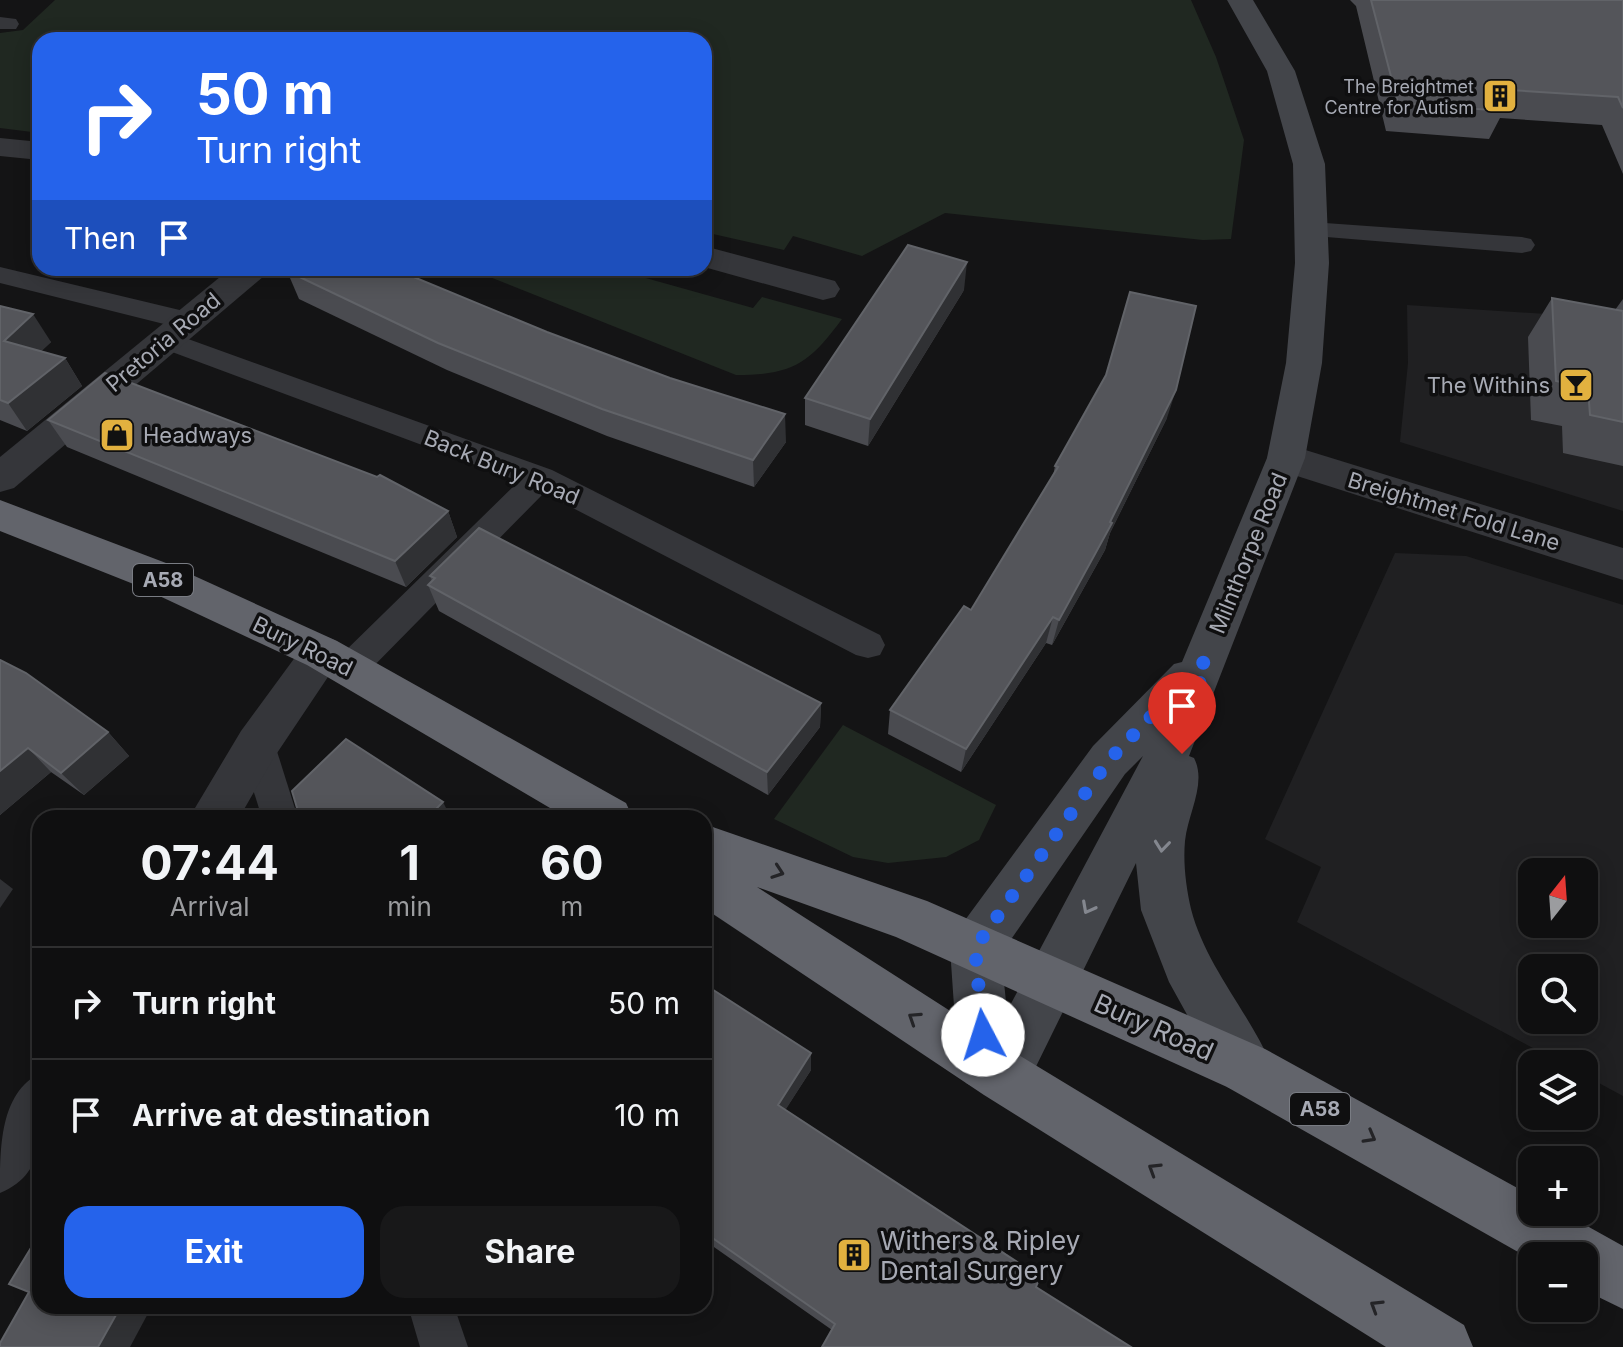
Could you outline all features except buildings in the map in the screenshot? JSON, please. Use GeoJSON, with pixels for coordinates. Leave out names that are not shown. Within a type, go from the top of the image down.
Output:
{"type":"FeatureCollection","features":[{"type":"Feature","properties":{"kind":"highway","name":"Bury Road"},"geometry":{"type":"LineString","coordinates":[[0,515],[151,574],[336,661],[601,810]]}},
{"type":"Feature","properties":{"kind":"highway","name":"Bury Road"},"geometry":{"type":"LineString","coordinates":[[712,849],[896,913],[1246,1068],[1558,1242]]}},
{"type":"Feature","properties":{"kind":"highway"},"geometry":{"type":"LineString","coordinates":[[712,885],[994,1070],[1442,1347]]}},
{"type":"Feature","properties":{"kind":"highway","name":"Bury Road"},"geometry":{"type":"LineString","coordinates":[[1598,1265],[1623,1279]]}},
{"type":"Feature","properties":{"kind":"street","name":"Milnthorpe Road"},"geometry":{"type":"LineString","coordinates":[[994,1070],[1049,981],[1162,765],[1286,458],[1304,363],[1312,263],[1309,164],[1281,71],[1240,0]]}},
{"type":"Feature","properties":{"kind":"street"},"geometry":{"type":"LineString","coordinates":[[0,147],[32,150]]}},
{"type":"Feature","properties":{"kind":"street"},"geometry":{"type":"LineString","coordinates":[[712,258],[823,289]]}},
{"type":"Feature","properties":{"kind":"street","name":"Pretoria Road"},"geometry":{"type":"LineString","coordinates":[[0,478],[242,276]]}},
{"type":"Feature","properties":{"kind":"street","name":"Breightmet Fold Lane"},"geometry":{"type":"LineString","coordinates":[[1286,458],[1623,564]]}},
{"type":"Feature","properties":{"kind":"street"},"geometry":{"type":"LineString","coordinates":[[218,810],[257,745],[336,661]]}},
{"type":"Feature","properties":{"kind":"street"},"geometry":{"type":"LineString","coordinates":[[994,1070],[975,948],[1109,760],[1205,661]]}},
{"type":"Feature","properties":{"kind":"street"},"geometry":{"type":"LineString","coordinates":[[1205,661],[1160,851],[1164,900],[1179,950],[1246,1068]]}},
{"type":"Feature","properties":{"kind":"street"},"geometry":{"type":"LineString","coordinates":[[0,1165],[32,1113]]}},
{"type":"Feature","properties":{"kind":"lane"},"geometry":{"type":"LineString","coordinates":[[1311,230],[1522,245]]}},
{"type":"Feature","properties":{"kind":"lane","name":"Back Bury Road"},"geometry":{"type":"LineString","coordinates":[[0,275],[177,330],[541,478],[868,645]]}},
{"type":"Feature","properties":{"kind":"lane"},"geometry":{"type":"LineString","coordinates":[[336,661],[541,478]]}},
{"type":"Feature","properties":{"kind":"lane"},"geometry":{"type":"LineString","coordinates":[[257,745],[277,810]]}},
{"type":"Feature","properties":{"kind":"lane"},"geometry":{"type":"LineString","coordinates":[[434,1314],[444,1347]]}},
{"type":"Feature","properties":{"kind":"shaded area"},"geometry":{"type":"Polygon","coordinates":[[[55,0],[1191,0],[1216,57],[1244,140],[1231,239],[1203,240],[945,213],[862,256],[793,236],[784,250],[712,234],[712,32],[32,32],[32,132],[0,128],[0,33],[23,30],[55,0]]]}},
{"type":"Feature","properties":{"kind":"shaded area"},"geometry":{"type":"Polygon","coordinates":[[[487,276],[639,276],[753,308],[762,297],[842,319],[819,347],[798,364],[772,373],[736,375],[487,276]]]}},
{"type":"Feature","properties":{"kind":"shaded area"},"geometry":{"type":"Polygon","coordinates":[[[1407,305],[1623,319],[1623,511],[1400,442],[1408,363],[1407,305]]]}},
{"type":"Feature","properties":{"kind":"shaded area"},"geometry":{"type":"Polygon","coordinates":[[[1395,553],[1466,556],[1623,605],[1623,1096],[1598,1083],[1598,1050],[1537,1050],[1297,922],[1321,867],[1265,839],[1395,553]]]}},
{"type":"Feature","properties":{"kind":"shaded area"},"geometry":{"type":"Polygon","coordinates":[[[843,725],[996,805],[979,840],[946,857],[888,863],[853,857],[774,819],[843,725]]]}},
{"type":"Feature","properties":{"kind":"place","name":"The Breightmet Centre for Autism"},"geometry":{"type":"Point","coordinates":[1500,96]}},
{"type":"Feature","properties":{"kind":"place","name":"The Withins"},"geometry":{"type":"Point","coordinates":[1576,385]}},
{"type":"Feature","properties":{"kind":"place","name":"Headways"},"geometry":{"type":"Point","coordinates":[117,435]}},
{"type":"Feature","properties":{"kind":"place","name":"Withers & Ripley Dental Surgery"},"geometry":{"type":"Point","coordinates":[854,1255]}},
{"type":"Feature","properties":{"kind":"route"},"geometry":{"type":"LineString","coordinates":[[983,1035],[975,948],[1109,760],[1205,661],[1182,754]]}}]}
